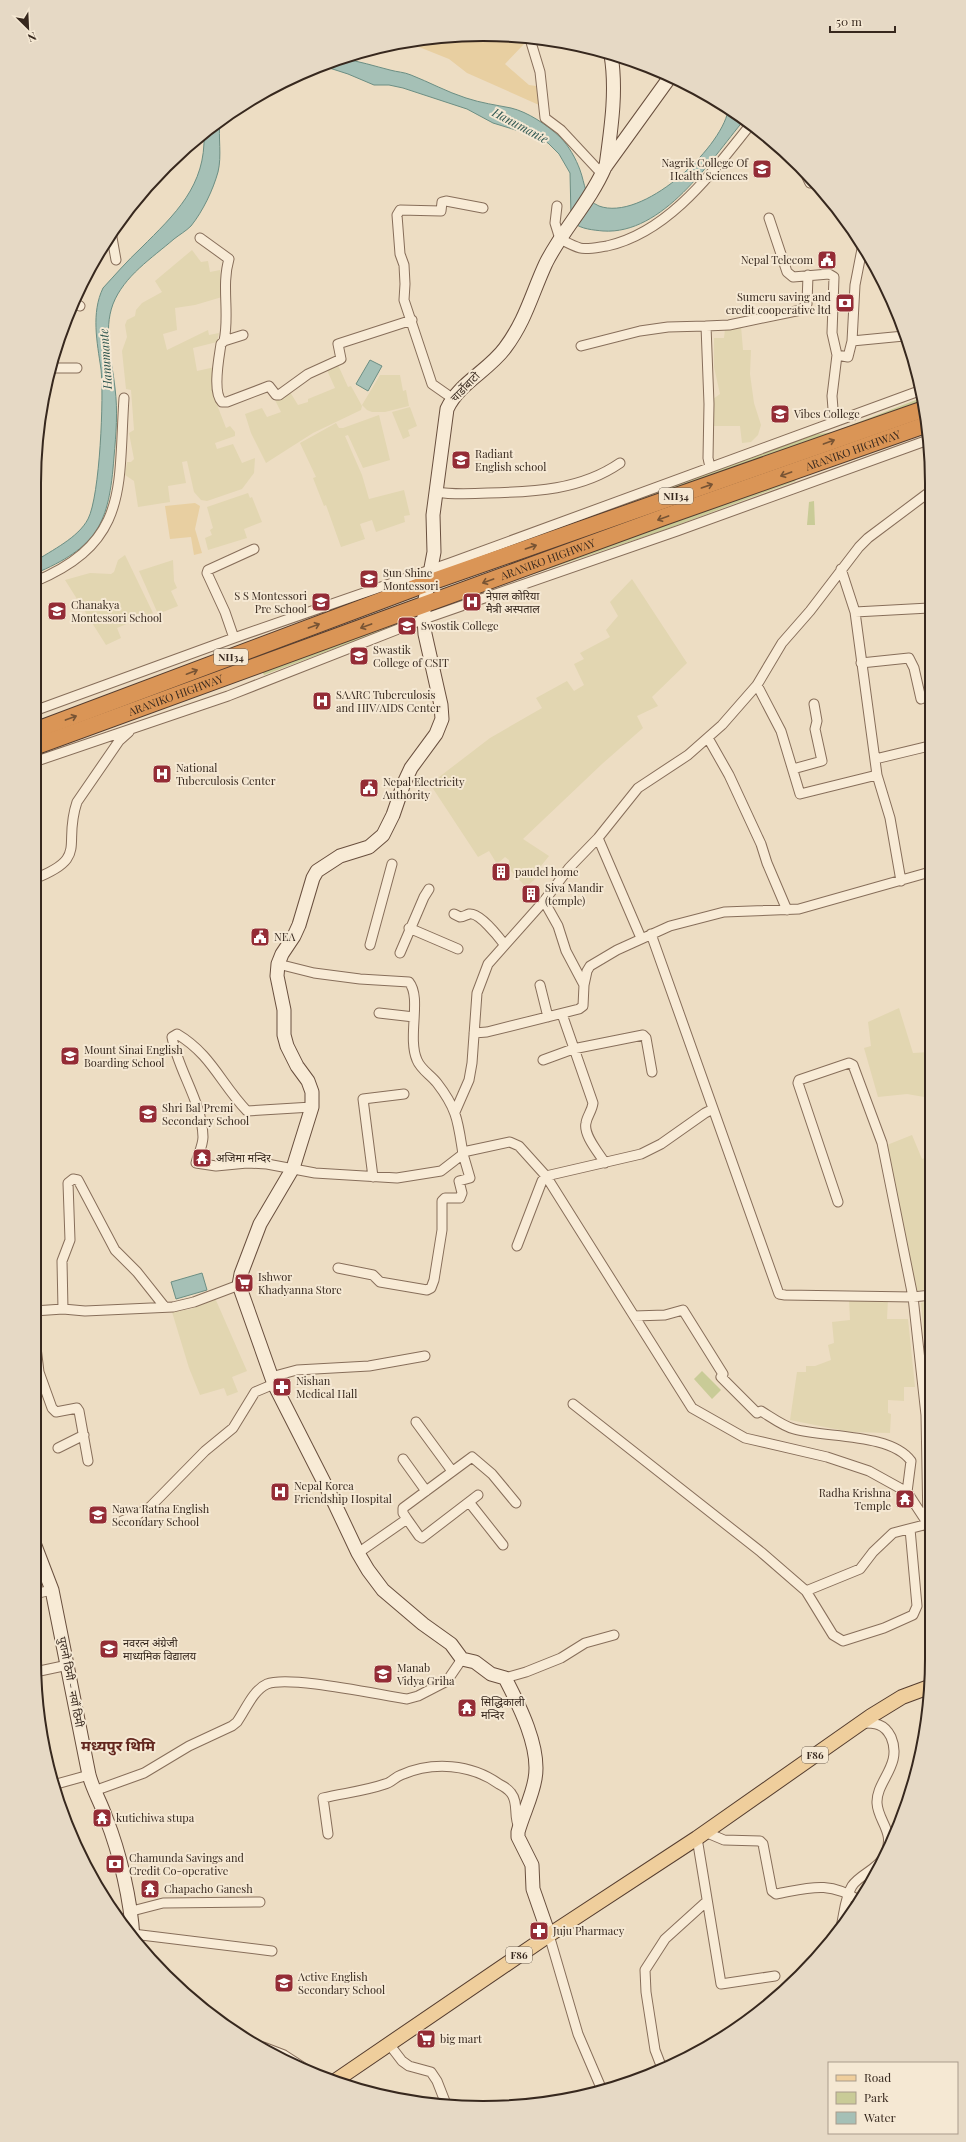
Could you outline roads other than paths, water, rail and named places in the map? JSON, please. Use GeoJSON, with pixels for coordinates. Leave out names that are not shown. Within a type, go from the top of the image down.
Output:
{"type":"FeatureCollection","features":[{"type":"Feature","properties":{"kind":"highway","name":"ARANIKO HIGHWAY"},"geometry":{"type":"LineString","coordinates":[[41,728],[430,576],[919,411]]}},
{"type":"Feature","properties":{"kind":"highway","name":"ARANIKO HIGHWAY"},"geometry":{"type":"LineString","coordinates":[[41,745],[424,612],[921,427]]}},
{"type":"Feature","properties":{"kind":"main road"},"geometry":{"type":"LineString","coordinates":[[604,171],[612,114],[611,60]]}},
{"type":"Feature","properties":{"kind":"main road"},"geometry":{"type":"LineString","coordinates":[[604,171],[667,82]]}},
{"type":"Feature","properties":{"kind":"main road","name":"चार्डोबाटो"},"geometry":{"type":"LineString","coordinates":[[278,964],[282,954],[300,925],[313,878],[317,871],[340,856],[369,846],[383,835],[393,815],[411,768],[436,734],[442,719],[441,704],[425,634],[424,612],[434,552],[433,515],[447,409],[452,398],[504,350],[520,326],[546,264],[604,171]]}},
{"type":"Feature","properties":{"kind":"main road"},"geometry":{"type":"LineString","coordinates":[[278,964],[277,976],[284,1010],[284,1035],[296,1066],[308,1081],[312,1092],[312,1107],[293,1168],[260,1224],[241,1274],[239,1285],[273,1380],[358,1553],[383,1590],[422,1624],[451,1644],[462,1659],[475,1662],[491,1674],[505,1678],[517,1702],[536,1759],[535,1779],[518,1837],[532,1865],[533,1890],[548,1935]]}},
{"type":"Feature","properties":{"kind":"main road","name":"पुरानो ठिमी - नयाँ ठिमी"},"geometry":{"type":"LineString","coordinates":[[41,1561],[52,1590],[89,1775],[94,1791],[106,1818],[132,1912],[133,1929]]}},
{"type":"Feature","properties":{"kind":"main road","name":"F86"},"geometry":{"type":"LineString","coordinates":[[340,2078],[548,1935],[701,1835],[888,1705],[912,1692],[924,1688]]}},
{"type":"Feature","properties":{"kind":"street"},"geometry":{"type":"LineString","coordinates":[[532,44],[540,72],[545,118],[561,130],[604,171]]}},
{"type":"Feature","properties":{"kind":"street"},"geometry":{"type":"LineString","coordinates":[[557,206],[555,223],[562,237],[581,248],[602,247],[626,240],[640,234],[657,223],[682,203],[719,164],[747,129]]}},
{"type":"Feature","properties":{"kind":"street"},"geometry":{"type":"LineString","coordinates":[[452,398],[432,384],[412,320],[404,300],[404,265],[400,254],[397,215],[400,210],[441,211],[442,202],[446,201],[483,208]]}},
{"type":"Feature","properties":{"kind":"street"},"geometry":{"type":"LineString","coordinates":[[769,218],[786,272],[793,277],[829,274],[834,277],[832,333],[837,355],[832,396],[834,422]]}},
{"type":"Feature","properties":{"kind":"street"},"geometry":{"type":"LineString","coordinates":[[200,238],[229,259],[226,269],[225,305],[227,327],[224,341],[221,344],[217,385],[218,398],[224,402],[269,386],[276,395],[279,395],[308,374],[341,359],[338,344],[369,332],[412,320]]}},
{"type":"Feature","properties":{"kind":"street"},"geometry":{"type":"LineString","coordinates":[[113,241],[116,260]]}},
{"type":"Feature","properties":{"kind":"street"},"geometry":{"type":"LineString","coordinates":[[837,355],[848,357],[852,341],[855,285],[861,254]]}},
{"type":"Feature","properties":{"kind":"street"},"geometry":{"type":"LineString","coordinates":[[581,346],[640,331],[668,327],[729,325],[801,310],[807,304],[808,276]]}},
{"type":"Feature","properties":{"kind":"street"},"geometry":{"type":"LineString","coordinates":[[706,326],[709,404],[708,458],[710,467]]}},
{"type":"Feature","properties":{"kind":"street"},"geometry":{"type":"LineString","coordinates":[[224,341],[244,335]]}},
{"type":"Feature","properties":{"kind":"street"},"geometry":{"type":"LineString","coordinates":[[852,341],[900,336]]}},
{"type":"Feature","properties":{"kind":"street"},"geometry":{"type":"LineString","coordinates":[[56,368],[76,368]]}},
{"type":"Feature","properties":{"kind":"street"},"geometry":{"type":"LineString","coordinates":[[41,708],[234,638],[430,576],[710,467],[916,392]]}},
{"type":"Feature","properties":{"kind":"street"},"geometry":{"type":"LineString","coordinates":[[41,579],[62,569],[86,553],[106,527],[112,512],[117,492],[124,398]]}},
{"type":"Feature","properties":{"kind":"street"},"geometry":{"type":"LineString","coordinates":[[41,760],[228,696],[424,612],[684,529],[923,442]]}},
{"type":"Feature","properties":{"kind":"street"},"geometry":{"type":"LineString","coordinates":[[436,492],[449,494],[522,493],[544,490],[589,480],[620,463]]}},
{"type":"Feature","properties":{"kind":"street"},"geometry":{"type":"LineString","coordinates":[[455,1112],[469,1080],[472,1063],[477,993],[488,964],[504,944],[544,901],[569,868],[598,838],[638,788],[688,755],[722,725],[757,685],[782,643],[810,611],[841,569],[868,538],[925,495]]}},
{"type":"Feature","properties":{"kind":"street"},"geometry":{"type":"LineString","coordinates":[[234,638],[225,612],[207,573],[208,570],[254,549]]}},
{"type":"Feature","properties":{"kind":"street"},"geometry":{"type":"LineString","coordinates":[[841,569],[855,612],[875,759],[890,818],[900,881]]}},
{"type":"Feature","properties":{"kind":"street"},"geometry":{"type":"LineString","coordinates":[[855,612],[925,608]]}},
{"type":"Feature","properties":{"kind":"street"},"geometry":{"type":"LineString","coordinates":[[861,663],[909,658],[914,668],[921,699]]}},
{"type":"Feature","properties":{"kind":"street"},"geometry":{"type":"LineString","coordinates":[[757,685],[781,731],[800,794],[878,774]]}},
{"type":"Feature","properties":{"kind":"street"},"geometry":{"type":"LineString","coordinates":[[793,769],[822,761],[815,730],[817,721],[814,704]]}},
{"type":"Feature","properties":{"kind":"street"},"geometry":{"type":"LineString","coordinates":[[41,876],[54,871],[67,860],[72,847],[73,813],[77,802],[119,741],[131,729]]}},
{"type":"Feature","properties":{"kind":"street"},"geometry":{"type":"LineString","coordinates":[[708,738],[729,775],[761,844],[767,864],[787,910]]}},
{"type":"Feature","properties":{"kind":"street"},"geometry":{"type":"LineString","coordinates":[[875,759],[925,747]]}},
{"type":"Feature","properties":{"kind":"street"},"geometry":{"type":"LineString","coordinates":[[598,838],[641,938]]}},
{"type":"Feature","properties":{"kind":"street"},"geometry":{"type":"LineString","coordinates":[[370,945],[392,864]]}},
{"type":"Feature","properties":{"kind":"street"},"geometry":{"type":"LineString","coordinates":[[474,1033],[487,1032],[580,1009],[583,1006],[584,985],[587,971],[590,966],[641,938],[683,921],[724,912],[799,909],[925,874]]}},
{"type":"Feature","properties":{"kind":"street"},"geometry":{"type":"LineString","coordinates":[[400,953],[409,928],[429,889]]}},
{"type":"Feature","properties":{"kind":"street"},"geometry":{"type":"LineString","coordinates":[[544,901],[558,926],[566,951],[584,985]]}},
{"type":"Feature","properties":{"kind":"street"},"geometry":{"type":"LineString","coordinates":[[454,914],[460,917],[469,914],[475,915],[486,923],[504,944]]}},
{"type":"Feature","properties":{"kind":"street"},"geometry":{"type":"LineString","coordinates":[[409,928],[458,949]]}},
{"type":"Feature","properties":{"kind":"street"},"geometry":{"type":"LineString","coordinates":[[651,934],[780,1294],[913,1297],[925,1296]]}},
{"type":"Feature","properties":{"kind":"street"},"geometry":{"type":"LineString","coordinates":[[278,964],[314,973],[360,979],[410,982],[413,987],[414,996],[412,1039],[417,1060],[450,1099],[461,1133],[463,1153],[470,1178],[460,1181],[462,1193],[460,1198],[446,1198],[442,1201],[442,1230],[434,1280],[431,1288],[427,1290],[380,1282],[373,1275],[338,1268]]}},
{"type":"Feature","properties":{"kind":"street"},"geometry":{"type":"LineString","coordinates":[[540,985],[548,1017]]}},
{"type":"Feature","properties":{"kind":"street"},"geometry":{"type":"LineString","coordinates":[[379,1013],[414,1017]]}},
{"type":"Feature","properties":{"kind":"street"},"geometry":{"type":"LineString","coordinates":[[562,1014],[573,1050],[593,1103],[592,1111],[587,1118],[585,1126],[605,1163]]}},
{"type":"Feature","properties":{"kind":"street"},"geometry":{"type":"LineString","coordinates":[[312,1107],[246,1111],[212,1063],[188,1040],[177,1034],[172,1037],[180,1068],[192,1092],[203,1137],[196,1163],[216,1166],[247,1163],[293,1168],[315,1173],[397,1178],[441,1171],[463,1153],[510,1142],[519,1146],[546,1176],[692,1408],[745,1438],[827,1457],[869,1471],[907,1492],[925,1519]]}},
{"type":"Feature","properties":{"kind":"street"},"geometry":{"type":"LineString","coordinates":[[543,1060],[573,1050],[643,1035],[646,1038],[652,1072]]}},
{"type":"Feature","properties":{"kind":"street"},"geometry":{"type":"LineString","coordinates":[[838,1202],[798,1083],[799,1080],[849,1063],[853,1065],[882,1143],[913,1297],[925,1406]]}},
{"type":"Feature","properties":{"kind":"street"},"geometry":{"type":"LineString","coordinates":[[373,1177],[363,1099],[404,1094]]}},
{"type":"Feature","properties":{"kind":"street"},"geometry":{"type":"LineString","coordinates":[[517,1246],[542,1181],[546,1176],[641,1154],[661,1144],[705,1112],[713,1109]]}},
{"type":"Feature","properties":{"kind":"street"},"geometry":{"type":"LineString","coordinates":[[63,1309],[62,1261],[70,1240],[68,1183],[73,1179],[78,1180],[116,1250],[137,1272],[164,1306]]}},
{"type":"Feature","properties":{"kind":"street"},"geometry":{"type":"LineString","coordinates":[[41,1311],[63,1309],[85,1311],[164,1306],[173,1307],[194,1302],[239,1285]]}},
{"type":"Feature","properties":{"kind":"street"},"geometry":{"type":"LineString","coordinates":[[634,1316],[665,1315],[683,1310],[723,1374],[721,1377],[757,1413],[761,1411],[793,1429],[880,1443],[904,1452],[910,1461],[907,1492]]}},
{"type":"Feature","properties":{"kind":"street"},"geometry":{"type":"LineString","coordinates":[[122,1521],[137,1515],[150,1507],[205,1451],[233,1428],[255,1392],[273,1380],[297,1370],[369,1366],[425,1356]]}},
{"type":"Feature","properties":{"kind":"street"},"geometry":{"type":"LineString","coordinates":[[41,1378],[52,1408],[56,1412],[77,1408],[79,1411],[88,1461]]}},
{"type":"Feature","properties":{"kind":"street"},"geometry":{"type":"LineString","coordinates":[[573,1404],[761,1552],[806,1591],[833,1635],[843,1641],[884,1628],[913,1615],[917,1606],[910,1529]]}},
{"type":"Feature","properties":{"kind":"street"},"geometry":{"type":"LineString","coordinates":[[416,1422],[452,1471]]}},
{"type":"Feature","properties":{"kind":"street"},"geometry":{"type":"LineString","coordinates":[[58,1448],[84,1435]]}},
{"type":"Feature","properties":{"kind":"street"},"geometry":{"type":"LineString","coordinates":[[478,1495],[422,1538],[403,1513],[403,1508],[472,1457],[492,1474],[516,1503]]}},
{"type":"Feature","properties":{"kind":"street"},"geometry":{"type":"LineString","coordinates":[[403,1459],[426,1491]]}},
{"type":"Feature","properties":{"kind":"street"},"geometry":{"type":"LineString","coordinates":[[469,1502],[503,1546]]}},
{"type":"Feature","properties":{"kind":"street"},"geometry":{"type":"LineString","coordinates":[[358,1553],[408,1519]]}},
{"type":"Feature","properties":{"kind":"street"},"geometry":{"type":"LineString","coordinates":[[806,1591],[860,1569],[873,1552],[893,1534],[925,1525]]}},
{"type":"Feature","properties":{"kind":"street"},"geometry":{"type":"LineString","coordinates":[[41,1592],[52,1590]]}},
{"type":"Feature","properties":{"kind":"street"},"geometry":{"type":"LineString","coordinates":[[505,1678],[526,1672],[560,1658],[585,1643],[614,1635]]}},
{"type":"Feature","properties":{"kind":"street"},"geometry":{"type":"LineString","coordinates":[[94,1791],[144,1773],[189,1746],[232,1726],[237,1722],[258,1690],[266,1684],[291,1681],[407,1699],[418,1696],[447,1681],[462,1659]]}},
{"type":"Feature","properties":{"kind":"street"},"geometry":{"type":"LineString","coordinates":[[41,1671],[68,1665]]}},
{"type":"Feature","properties":{"kind":"street"},"geometry":{"type":"LineString","coordinates":[[887,1837],[887,1828],[877,1804],[894,1754],[892,1740],[885,1727],[885,1713],[888,1705]]}},
{"type":"Feature","properties":{"kind":"street"},"geometry":{"type":"LineString","coordinates":[[860,1724],[877,1723],[885,1727]]}},
{"type":"Feature","properties":{"kind":"street"},"geometry":{"type":"LineString","coordinates":[[328,1834],[323,1798],[387,1784],[400,1775],[441,1766],[458,1766],[474,1771],[491,1778],[510,1792],[514,1798],[516,1821],[520,1827]]}},
{"type":"Feature","properties":{"kind":"street"},"geometry":{"type":"LineString","coordinates":[[59,1783],[89,1775]]}},
{"type":"Feature","properties":{"kind":"street"},"geometry":{"type":"LineString","coordinates":[[775,1976],[721,1984],[707,1901],[701,1835],[724,1840],[760,1841],[763,1844],[772,1891],[776,1894],[822,1887],[835,1888],[855,1898]]}},
{"type":"Feature","properties":{"kind":"street"},"geometry":{"type":"LineString","coordinates":[[843,1916],[849,1894],[857,1880],[872,1868]]}},
{"type":"Feature","properties":{"kind":"street"},"geometry":{"type":"LineString","coordinates":[[660,2063],[656,2050],[646,1992],[645,1970],[665,1939],[707,1901]]}},
{"type":"Feature","properties":{"kind":"street"},"geometry":{"type":"LineString","coordinates":[[132,1912],[164,1903],[260,1902]]}},
{"type":"Feature","properties":{"kind":"street"},"geometry":{"type":"LineString","coordinates":[[548,1935],[578,2034],[600,2085]]}},
{"type":"Feature","properties":{"kind":"street"},"geometry":{"type":"LineString","coordinates":[[140,1937],[272,1951]]}},
{"type":"Feature","properties":{"kind":"street"},"geometry":{"type":"LineString","coordinates":[[389,2044],[406,2064],[431,2072],[438,2081],[444,2099]]}},
{"type":"Feature","properties":{"kind":"water","name":"Hanumante"},"geometry":{"type":"Polygon","coordinates":[[[353,61],[361,62],[408,74],[466,98],[511,108],[531,116],[549,128],[566,144],[572,153],[582,175],[588,196],[594,204],[599,206],[617,208],[636,203],[657,193],[677,179],[711,145],[722,127],[727,114],[741,124],[700,174],[665,208],[646,221],[625,229],[603,231],[591,230],[580,227],[574,223],[571,216],[570,173],[559,154],[548,143],[532,135],[493,123],[467,109],[403,88],[389,85],[374,85],[330,68],[353,61]]]}},
{"type":"Feature","properties":{"kind":"water","name":"Hanumante"},"geometry":{"type":"Polygon","coordinates":[[[219,128],[220,160],[218,172],[203,207],[187,230],[174,239],[131,276],[118,294],[110,314],[108,335],[117,414],[112,480],[103,516],[96,530],[86,543],[73,554],[41,571],[41,558],[71,538],[84,526],[92,507],[96,490],[102,401],[101,369],[96,328],[99,298],[103,288],[165,223],[186,198],[200,169],[204,141],[219,128]]]}},
{"type":"Feature","properties":{"kind":"water"},"geometry":{"type":"Polygon","coordinates":[[[370,360],[382,366],[368,391],[356,384],[370,360]]]}},
{"type":"Feature","properties":{"kind":"water"},"geometry":{"type":"Polygon","coordinates":[[[202,1273],[207,1290],[176,1299],[171,1282],[202,1273]]]}},
{"type":"Feature","properties":{"kind":"place","name":"Nagrik College Of Health Sciences"},"geometry":{"type":"Point","coordinates":[762,169]}},
{"type":"Feature","properties":{"kind":"place","name":"Nepal Telecom"},"geometry":{"type":"Point","coordinates":[827,260]}},
{"type":"Feature","properties":{"kind":"place","name":"Sumeru saving and credit cooperative ltd"},"geometry":{"type":"Point","coordinates":[845,303]}},
{"type":"Feature","properties":{"kind":"place","name":"Vibes College"},"geometry":{"type":"Point","coordinates":[780,414]}},
{"type":"Feature","properties":{"kind":"place","name":"Radiant English school"},"geometry":{"type":"Point","coordinates":[461,460]}},
{"type":"Feature","properties":{"kind":"place","name":"Sun Shine Montessori"},"geometry":{"type":"Point","coordinates":[369,579]}},
{"type":"Feature","properties":{"kind":"place","name":"S S Montessori Pre School"},"geometry":{"type":"Point","coordinates":[321,602]}},
{"type":"Feature","properties":{"kind":"place","name":"नेपाल कोरिया मैत्री अस्पताल"},"geometry":{"type":"Point","coordinates":[472,602]}},
{"type":"Feature","properties":{"kind":"place","name":"Chanakya Montessori School"},"geometry":{"type":"Point","coordinates":[57,611]}},
{"type":"Feature","properties":{"kind":"place","name":"Swostik College"},"geometry":{"type":"Point","coordinates":[407,626]}},
{"type":"Feature","properties":{"kind":"place","name":"Swastik College of CSIT"},"geometry":{"type":"Point","coordinates":[359,656]}},
{"type":"Feature","properties":{"kind":"place","name":"SAARC Tuberculosis and HIV/AIDS Center"},"geometry":{"type":"Point","coordinates":[322,701]}},
{"type":"Feature","properties":{"kind":"place","name":"National Tuberculosis Center"},"geometry":{"type":"Point","coordinates":[162,774]}},
{"type":"Feature","properties":{"kind":"place","name":"Nepal Electricity Authority"},"geometry":{"type":"Point","coordinates":[369,788]}},
{"type":"Feature","properties":{"kind":"place","name":"paudel home"},"geometry":{"type":"Point","coordinates":[501,872]}},
{"type":"Feature","properties":{"kind":"place","name":"Siva Mandir (temple)"},"geometry":{"type":"Point","coordinates":[531,894]}},
{"type":"Feature","properties":{"kind":"place","name":"NEA"},"geometry":{"type":"Point","coordinates":[260,937]}},
{"type":"Feature","properties":{"kind":"place","name":"Mount Sinai English Boarding School"},"geometry":{"type":"Point","coordinates":[70,1056]}},
{"type":"Feature","properties":{"kind":"place","name":"Shri Bal Premi Secondary School"},"geometry":{"type":"Point","coordinates":[148,1114]}},
{"type":"Feature","properties":{"kind":"place","name":"अजिमा मन्दिर"},"geometry":{"type":"Point","coordinates":[202,1158]}},
{"type":"Feature","properties":{"kind":"place","name":"Ishwor Khadyanna Store"},"geometry":{"type":"Point","coordinates":[244,1283]}},
{"type":"Feature","properties":{"kind":"place","name":"Nishan Medical Hall"},"geometry":{"type":"Point","coordinates":[282,1387]}},
{"type":"Feature","properties":{"kind":"place","name":"Nepal Korea Friendship Hospital"},"geometry":{"type":"Point","coordinates":[280,1492]}},
{"type":"Feature","properties":{"kind":"place","name":"Radha Krishna Temple"},"geometry":{"type":"Point","coordinates":[905,1499]}},
{"type":"Feature","properties":{"kind":"place","name":"Nawa Ratna English Secondary School"},"geometry":{"type":"Point","coordinates":[98,1515]}},
{"type":"Feature","properties":{"kind":"place","name":"नवरत्न अंग्रेजी माध्यमिक विद्यालय"},"geometry":{"type":"Point","coordinates":[109,1649]}},
{"type":"Feature","properties":{"kind":"place","name":"Manab Vidya Griha"},"geometry":{"type":"Point","coordinates":[383,1674]}},
{"type":"Feature","properties":{"kind":"place","name":"सिद्धिकाली मन्दिर"},"geometry":{"type":"Point","coordinates":[467,1708]}},
{"type":"Feature","properties":{"kind":"place","name":"kutichiwa stupa"},"geometry":{"type":"Point","coordinates":[102,1818]}},
{"type":"Feature","properties":{"kind":"place","name":"Chamunda Savings and Credit Co-operative"},"geometry":{"type":"Point","coordinates":[115,1864]}},
{"type":"Feature","properties":{"kind":"place","name":"Chapacho Ganesh"},"geometry":{"type":"Point","coordinates":[150,1889]}},
{"type":"Feature","properties":{"kind":"place","name":"Juju Pharmacy"},"geometry":{"type":"Point","coordinates":[539,1931]}},
{"type":"Feature","properties":{"kind":"place","name":"Active English Secondary School"},"geometry":{"type":"Point","coordinates":[284,1983]}},
{"type":"Feature","properties":{"kind":"place","name":"big mart"},"geometry":{"type":"Point","coordinates":[426,2039]}},
{"type":"Feature","properties":{"kind":"district","name":"मध्यपुर थिमि"},"geometry":{"type":"Point","coordinates":[118,1746]}}]}
